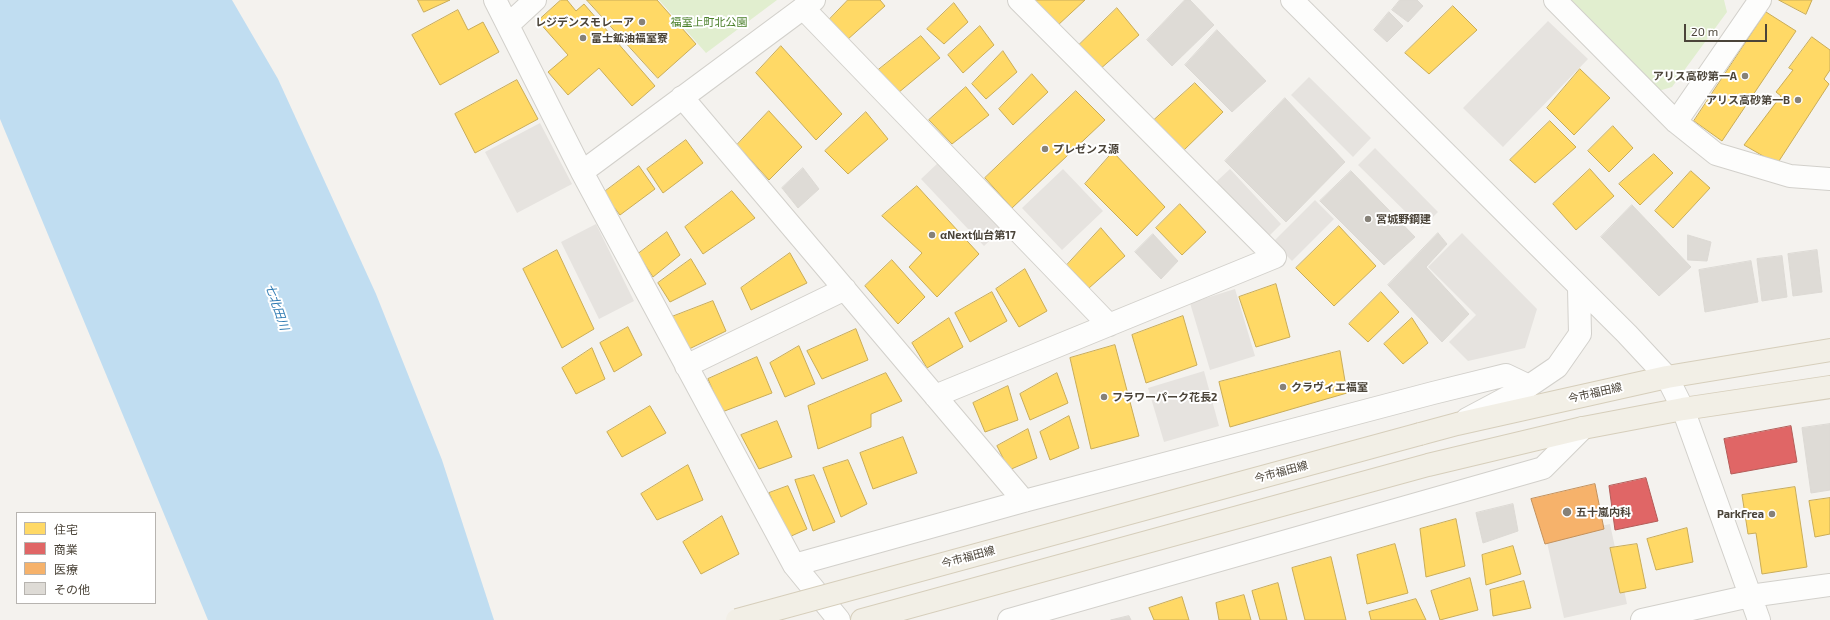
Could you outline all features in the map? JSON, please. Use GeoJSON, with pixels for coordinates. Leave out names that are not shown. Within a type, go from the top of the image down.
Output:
{"type":"FeatureCollection","features":[{"type":"Feature","properties":{"kind":"main road","name":"今市福田線"},"geometry":{"type":"LineString","coordinates":[[737,620],[1457,424],[1667,377],[1830,350]]}},
{"type":"Feature","properties":{"kind":"main road"},"geometry":{"type":"LineString","coordinates":[[862,620],[1428,465],[1583,428],[1683,409],[1830,387]]}},
{"type":"Feature","properties":{"kind":"street"},"geometry":{"type":"LineString","coordinates":[[495,0],[582,172],[794,565],[839,620]]}},
{"type":"Feature","properties":{"kind":"street"},"geometry":{"type":"LineString","coordinates":[[508,24],[535,0]]}},
{"type":"Feature","properties":{"kind":"street"},"geometry":{"type":"LineString","coordinates":[[936,396],[1274,257],[1019,0]]}},
{"type":"Feature","properties":{"kind":"street"},"geometry":{"type":"LineString","coordinates":[[1292,0],[1579,288],[1627,334],[1667,377],[1683,409],[1759,620]]}},
{"type":"Feature","properties":{"kind":"street"},"geometry":{"type":"LineString","coordinates":[[1555,0],[1676,122],[1716,154],[1790,176],[1830,179]]}},
{"type":"Feature","properties":{"kind":"street"},"geometry":{"type":"LineString","coordinates":[[1676,122],[1760,0]]}},
{"type":"Feature","properties":{"kind":"street"},"geometry":{"type":"LineString","coordinates":[[582,172],[809,4],[1109,325]]}},
{"type":"Feature","properties":{"kind":"street"},"geometry":{"type":"LineString","coordinates":[[682,97],[1024,501]]}},
{"type":"Feature","properties":{"kind":"street"},"geometry":{"type":"LineString","coordinates":[[1457,424],[1529,386],[1557,367],[1580,334],[1579,288]]}},
{"type":"Feature","properties":{"kind":"street"},"geometry":{"type":"LineString","coordinates":[[686,366],[845,289]]}},
{"type":"Feature","properties":{"kind":"street"},"geometry":{"type":"LineString","coordinates":[[794,565],[1024,501],[1506,375],[1529,386]]}},
{"type":"Feature","properties":{"kind":"street"},"geometry":{"type":"LineString","coordinates":[[1009,620],[1543,468],[1583,428]]}},
{"type":"Feature","properties":{"kind":"street"},"geometry":{"type":"LineString","coordinates":[[1642,620],[1668,617],[1750,596],[1830,585]]}},
{"type":"Feature","properties":{"kind":"green space","name":"福室上町北公園"},"geometry":{"type":"Polygon","coordinates":[[[659,0],[777,0],[706,53],[659,0]]]}},
{"type":"Feature","properties":{"kind":"green space"},"geometry":{"type":"Polygon","coordinates":[[[1564,0],[1724,0],[1727,12],[1672,87],[1655,92],[1564,0]]]}},
{"type":"Feature","properties":{"kind":"shaded area"},"geometry":{"type":"Polygon","coordinates":[[[1548,21],[1588,59],[1503,147],[1463,108],[1548,21]]]}},
{"type":"Feature","properties":{"kind":"shaded area"},"geometry":{"type":"Polygon","coordinates":[[[1309,77],[1371,138],[1353,157],[1291,95],[1309,77]]]}},
{"type":"Feature","properties":{"kind":"shaded area"},"geometry":{"type":"Polygon","coordinates":[[[540,123],[572,184],[517,213],[485,152],[540,123]]]}},
{"type":"Feature","properties":{"kind":"shaded area"},"geometry":{"type":"Polygon","coordinates":[[[1375,148],[1438,212],[1422,228],[1358,165],[1375,148]]]}},
{"type":"Feature","properties":{"kind":"shaded area"},"geometry":{"type":"Polygon","coordinates":[[[939,162],[1003,228],[984,246],[921,179],[939,162]]]}},
{"type":"Feature","properties":{"kind":"shaded area"},"geometry":{"type":"Polygon","coordinates":[[[1063,169],[1103,211],[1062,250],[1022,208],[1063,169]]]}},
{"type":"Feature","properties":{"kind":"shaded area"},"geometry":{"type":"Polygon","coordinates":[[[1230,169],[1281,224],[1268,237],[1216,182],[1230,169]]]}},
{"type":"Feature","properties":{"kind":"shaded area"},"geometry":{"type":"Polygon","coordinates":[[[1315,200],[1334,219],[1292,261],[1273,242],[1315,200]]]}},
{"type":"Feature","properties":{"kind":"shaded area"},"geometry":{"type":"Polygon","coordinates":[[[596,224],[634,301],[599,319],[561,242],[596,224]]]}},
{"type":"Feature","properties":{"kind":"shaded area"},"geometry":{"type":"Polygon","coordinates":[[[1462,233],[1537,309],[1525,348],[1468,361],[1449,342],[1476,315],[1428,267],[1462,233]]]}},
{"type":"Feature","properties":{"kind":"shaded area"},"geometry":{"type":"Polygon","coordinates":[[[1235,289],[1255,356],[1210,370],[1190,303],[1235,289]]]}},
{"type":"Feature","properties":{"kind":"shaded area"},"geometry":{"type":"Polygon","coordinates":[[[1204,371],[1219,426],[1164,442],[1148,388],[1204,371]]]}},
{"type":"Feature","properties":{"kind":"shaded area"},"geometry":{"type":"Polygon","coordinates":[[[1610,524],[1627,604],[1564,618],[1546,538],[1610,524]]]}},
{"type":"Feature","properties":{"kind":"water","name":"七北田川"},"geometry":{"type":"Polygon","coordinates":[[[0,0],[232,0],[278,79],[376,294],[442,460],[494,620],[208,620],[0,119],[0,0]]]}},
{"type":"Feature","properties":{"kind":"building: 住宅"},"geometry":{"type":"Polygon","coordinates":[[[418,0],[450,0],[424,12],[418,0]]]}},
{"type":"Feature","properties":{"kind":"building: 住宅","name":"富士鉱油福室寮"},"geometry":{"type":"Polygon","coordinates":[[[561,0],[567,0],[576,11],[584,4],[655,86],[632,106],[599,68],[568,95],[548,72],[568,55],[538,21],[561,0]]]}},
{"type":"Feature","properties":{"kind":"building: 住宅","name":"レジデンスモレーア"},"geometry":{"type":"Polygon","coordinates":[[[587,0],[657,0],[696,44],[658,78],[587,0]]]}},
{"type":"Feature","properties":{"kind":"building: 住宅"},"geometry":{"type":"Polygon","coordinates":[[[848,0],[880,0],[885,6],[847,40],[828,21],[848,0]]]}},
{"type":"Feature","properties":{"kind":"building: 住宅"},"geometry":{"type":"Polygon","coordinates":[[[1034,0],[1085,0],[1057,26],[1034,0]]]}},
{"type":"Feature","properties":{"kind":"building: 住宅"},"geometry":{"type":"Polygon","coordinates":[[[1779,0],[1812,0],[1806,14],[1779,0]]]}},
{"type":"Feature","properties":{"kind":"building: 住宅"},"geometry":{"type":"Polygon","coordinates":[[[954,3],[968,22],[944,44],[927,29],[954,3]]]}},
{"type":"Feature","properties":{"kind":"building: 住宅"},"geometry":{"type":"Polygon","coordinates":[[[1453,6],[1477,30],[1429,74],[1405,53],[1453,6]]]}},
{"type":"Feature","properties":{"kind":"building: 住宅"},"geometry":{"type":"Polygon","coordinates":[[[1117,8],[1139,35],[1099,70],[1077,47],[1117,8]]]}},
{"type":"Feature","properties":{"kind":"building: 住宅"},"geometry":{"type":"Polygon","coordinates":[[[458,10],[468,30],[483,22],[499,52],[440,85],[412,35],[458,10]]]}},
{"type":"Feature","properties":{"kind":"building: 住宅","name":"アリス高砂第一A"},"geometry":{"type":"Polygon","coordinates":[[[1766,12],[1796,31],[1722,141],[1694,121],[1766,12]]]}},
{"type":"Feature","properties":{"kind":"building: 住宅"},"geometry":{"type":"Polygon","coordinates":[[[980,26],[994,45],[963,73],[948,55],[980,26]]]}},
{"type":"Feature","properties":{"kind":"building: 住宅"},"geometry":{"type":"Polygon","coordinates":[[[921,36],[940,58],[898,93],[877,71],[921,36]]]}},
{"type":"Feature","properties":{"kind":"building: 住宅","name":"アリス高砂第一B"},"geometry":{"type":"Polygon","coordinates":[[[1812,37],[1830,50],[1830,70],[1824,79],[1829,84],[1777,164],[1744,145],[1781,96],[1776,92],[1793,70],[1789,68],[1812,37]]]}},
{"type":"Feature","properties":{"kind":"building: 住宅"},"geometry":{"type":"Polygon","coordinates":[[[781,46],[842,114],[816,140],[756,73],[781,46]]]}},
{"type":"Feature","properties":{"kind":"building: 住宅"},"geometry":{"type":"Polygon","coordinates":[[[1003,51],[1017,72],[986,99],[972,84],[1003,51]]]}},
{"type":"Feature","properties":{"kind":"building: 住宅"},"geometry":{"type":"Polygon","coordinates":[[[1580,69],[1610,98],[1574,135],[1547,108],[1580,69]]]}},
{"type":"Feature","properties":{"kind":"building: 住宅"},"geometry":{"type":"Polygon","coordinates":[[[1032,74],[1048,92],[1013,125],[999,109],[1032,74]]]}},
{"type":"Feature","properties":{"kind":"building: 住宅"},"geometry":{"type":"Polygon","coordinates":[[[517,80],[538,119],[475,153],[455,114],[517,80]]]}},
{"type":"Feature","properties":{"kind":"building: 住宅"},"geometry":{"type":"Polygon","coordinates":[[[1195,83],[1223,112],[1183,151],[1153,121],[1195,83]]]}},
{"type":"Feature","properties":{"kind":"building: 住宅"},"geometry":{"type":"Polygon","coordinates":[[[966,87],[989,115],[952,144],[929,120],[966,87]]]}},
{"type":"Feature","properties":{"kind":"building: 住宅","name":"プレゼンス源"},"geometry":{"type":"Polygon","coordinates":[[[1076,91],[1105,120],[1012,208],[985,178],[1076,91]]]}},
{"type":"Feature","properties":{"kind":"building: 住宅"},"geometry":{"type":"Polygon","coordinates":[[[769,111],[802,147],[769,180],[737,145],[769,111]]]}},
{"type":"Feature","properties":{"kind":"building: 住宅"},"geometry":{"type":"Polygon","coordinates":[[[866,112],[888,139],[848,174],[825,151],[866,112]]]}},
{"type":"Feature","properties":{"kind":"building: 住宅"},"geometry":{"type":"Polygon","coordinates":[[[1550,121],[1576,147],[1535,183],[1510,160],[1550,121]]]}},
{"type":"Feature","properties":{"kind":"building: 住宅"},"geometry":{"type":"Polygon","coordinates":[[[1613,126],[1633,148],[1609,172],[1588,151],[1613,126]]]}},
{"type":"Feature","properties":{"kind":"building: 住宅"},"geometry":{"type":"Polygon","coordinates":[[[686,140],[703,163],[663,193],[647,169],[686,140]]]}},
{"type":"Feature","properties":{"kind":"building: 住宅"},"geometry":{"type":"Polygon","coordinates":[[[1113,152],[1165,207],[1137,236],[1085,184],[1113,152]]]}},
{"type":"Feature","properties":{"kind":"building: 住宅"},"geometry":{"type":"Polygon","coordinates":[[[1654,154],[1673,173],[1640,205],[1619,184],[1654,154]]]}},
{"type":"Feature","properties":{"kind":"building: 住宅"},"geometry":{"type":"Polygon","coordinates":[[[639,166],[655,189],[620,215],[603,193],[639,166]]]}},
{"type":"Feature","properties":{"kind":"building: 住宅"},"geometry":{"type":"Polygon","coordinates":[[[1590,169],[1614,196],[1576,230],[1553,204],[1590,169]]]}},
{"type":"Feature","properties":{"kind":"building: 住宅"},"geometry":{"type":"Polygon","coordinates":[[[1691,171],[1710,188],[1673,228],[1655,211],[1691,171]]]}},
{"type":"Feature","properties":{"kind":"building: 住宅","name":"αNext仙台第17"},"geometry":{"type":"Polygon","coordinates":[[[917,186],[979,254],[937,297],[909,267],[922,253],[882,216],[917,186]]]}},
{"type":"Feature","properties":{"kind":"building: 住宅"},"geometry":{"type":"Polygon","coordinates":[[[732,191],[755,218],[703,254],[685,227],[732,191]]]}},
{"type":"Feature","properties":{"kind":"building: 住宅"},"geometry":{"type":"Polygon","coordinates":[[[1180,204],[1206,232],[1182,255],[1156,228],[1180,204]]]}},
{"type":"Feature","properties":{"kind":"building: 住宅"},"geometry":{"type":"Polygon","coordinates":[[[1339,226],[1376,266],[1334,306],[1296,268],[1339,226]]]}},
{"type":"Feature","properties":{"kind":"building: 住宅"},"geometry":{"type":"Polygon","coordinates":[[[1101,228],[1125,256],[1089,288],[1067,265],[1101,228]]]}},
{"type":"Feature","properties":{"kind":"building: 住宅"},"geometry":{"type":"Polygon","coordinates":[[[667,232],[680,255],[653,277],[638,254],[667,232]]]}},
{"type":"Feature","properties":{"kind":"building: 住宅"},"geometry":{"type":"Polygon","coordinates":[[[557,250],[594,329],[562,348],[523,269],[557,250]]]}},
{"type":"Feature","properties":{"kind":"building: 住宅"},"geometry":{"type":"Polygon","coordinates":[[[790,253],[807,283],[751,310],[741,288],[790,253]]]}},
{"type":"Feature","properties":{"kind":"building: 住宅"},"geometry":{"type":"Polygon","coordinates":[[[691,259],[706,284],[670,302],[658,283],[691,259]]]}},
{"type":"Feature","properties":{"kind":"building: 住宅"},"geometry":{"type":"Polygon","coordinates":[[[892,260],[925,297],[898,324],[865,286],[892,260]]]}},
{"type":"Feature","properties":{"kind":"building: 住宅"},"geometry":{"type":"Polygon","coordinates":[[[1025,269],[1047,311],[1019,327],[996,289],[1025,269]]]}},
{"type":"Feature","properties":{"kind":"building: 住宅"},"geometry":{"type":"Polygon","coordinates":[[[1276,284],[1290,337],[1256,347],[1239,297],[1276,284]]]}},
{"type":"Feature","properties":{"kind":"building: 住宅"},"geometry":{"type":"Polygon","coordinates":[[[992,292],[1007,321],[970,342],[955,313],[992,292]]]}},
{"type":"Feature","properties":{"kind":"building: 住宅"},"geometry":{"type":"Polygon","coordinates":[[[1381,292],[1399,312],[1368,342],[1349,324],[1381,292]]]}},
{"type":"Feature","properties":{"kind":"building: 住宅"},"geometry":{"type":"Polygon","coordinates":[[[713,301],[726,331],[687,350],[669,318],[713,301]]]}},
{"type":"Feature","properties":{"kind":"building: 住宅"},"geometry":{"type":"Polygon","coordinates":[[[1183,316],[1197,365],[1146,383],[1132,335],[1183,316]]]}},
{"type":"Feature","properties":{"kind":"building: 住宅"},"geometry":{"type":"Polygon","coordinates":[[[949,318],[963,347],[927,368],[912,343],[949,318]]]}},
{"type":"Feature","properties":{"kind":"building: 住宅"},"geometry":{"type":"Polygon","coordinates":[[[1412,318],[1428,343],[1403,364],[1384,344],[1412,318]]]}},
{"type":"Feature","properties":{"kind":"building: 住宅"},"geometry":{"type":"Polygon","coordinates":[[[628,327],[642,355],[614,372],[600,343],[628,327]]]}},
{"type":"Feature","properties":{"kind":"building: 住宅"},"geometry":{"type":"Polygon","coordinates":[[[856,329],[868,360],[822,379],[807,351],[856,329]]]}},
{"type":"Feature","properties":{"kind":"building: 住宅","name":"フラワーパーク花長2"},"geometry":{"type":"Polygon","coordinates":[[[1115,345],[1139,436],[1091,449],[1070,358],[1115,345]]]}},
{"type":"Feature","properties":{"kind":"building: 住宅"},"geometry":{"type":"Polygon","coordinates":[[[799,346],[815,384],[785,397],[770,363],[799,346]]]}},
{"type":"Feature","properties":{"kind":"building: 住宅"},"geometry":{"type":"Polygon","coordinates":[[[592,348],[605,379],[576,394],[562,368],[592,348]]]}},
{"type":"Feature","properties":{"kind":"building: 住宅","name":"クラヴィエ福室"},"geometry":{"type":"Polygon","coordinates":[[[1340,351],[1347,393],[1230,427],[1219,382],[1340,351]]]}},
{"type":"Feature","properties":{"kind":"building: 住宅"},"geometry":{"type":"Polygon","coordinates":[[[757,357],[772,393],[722,412],[708,379],[757,357]]]}},
{"type":"Feature","properties":{"kind":"building: 住宅"},"geometry":{"type":"Polygon","coordinates":[[[886,373],[902,401],[871,414],[871,427],[818,449],[808,406],[886,373]]]}},
{"type":"Feature","properties":{"kind":"building: 住宅"},"geometry":{"type":"Polygon","coordinates":[[[1057,373],[1068,403],[1030,420],[1020,394],[1057,373]]]}},
{"type":"Feature","properties":{"kind":"building: 住宅"},"geometry":{"type":"Polygon","coordinates":[[[1008,386],[1018,420],[985,432],[973,403],[1008,386]]]}},
{"type":"Feature","properties":{"kind":"building: 住宅"},"geometry":{"type":"Polygon","coordinates":[[[650,406],[666,433],[622,457],[607,432],[650,406]]]}},
{"type":"Feature","properties":{"kind":"building: 住宅"},"geometry":{"type":"Polygon","coordinates":[[[1069,416],[1079,448],[1050,460],[1040,432],[1069,416]]]}},
{"type":"Feature","properties":{"kind":"building: 住宅"},"geometry":{"type":"Polygon","coordinates":[[[777,421],[792,457],[759,469],[741,435],[777,421]]]}},
{"type":"Feature","properties":{"kind":"building: 住宅"},"geometry":{"type":"Polygon","coordinates":[[[1028,429],[1037,458],[1009,470],[997,446],[1028,429]]]}},
{"type":"Feature","properties":{"kind":"building: 住宅"},"geometry":{"type":"Polygon","coordinates":[[[903,437],[917,473],[873,489],[860,453],[903,437]]]}},
{"type":"Feature","properties":{"kind":"building: 住宅"},"geometry":{"type":"Polygon","coordinates":[[[848,460],[867,504],[841,517],[823,468],[848,460]]]}},
{"type":"Feature","properties":{"kind":"building: 住宅"},"geometry":{"type":"Polygon","coordinates":[[[688,465],[703,500],[657,520],[641,494],[688,465]]]}},
{"type":"Feature","properties":{"kind":"building: 住宅"},"geometry":{"type":"Polygon","coordinates":[[[814,475],[835,522],[813,531],[795,480],[814,475]]]}},
{"type":"Feature","properties":{"kind":"building: 住宅"},"geometry":{"type":"Polygon","coordinates":[[[788,486],[807,529],[789,537],[769,493],[788,486]]]}},
{"type":"Feature","properties":{"kind":"building: 住宅","name":"ParkFrea"},"geometry":{"type":"Polygon","coordinates":[[[1795,487],[1807,567],[1762,574],[1756,533],[1748,534],[1742,495],[1795,487]]]}},
{"type":"Feature","properties":{"kind":"building: 住宅"},"geometry":{"type":"Polygon","coordinates":[[[1830,498],[1830,534],[1815,537],[1809,501],[1830,498]]]}},
{"type":"Feature","properties":{"kind":"building: 住宅"},"geometry":{"type":"Polygon","coordinates":[[[722,516],[739,554],[701,574],[683,542],[722,516]]]}},
{"type":"Feature","properties":{"kind":"building: 住宅"},"geometry":{"type":"Polygon","coordinates":[[[1456,519],[1465,566],[1426,577],[1420,529],[1456,519]]]}},
{"type":"Feature","properties":{"kind":"building: 住宅"},"geometry":{"type":"Polygon","coordinates":[[[1687,528],[1693,562],[1656,570],[1647,539],[1687,528]]]}},
{"type":"Feature","properties":{"kind":"building: 住宅"},"geometry":{"type":"Polygon","coordinates":[[[1395,544],[1408,593],[1367,604],[1357,555],[1395,544]]]}},
{"type":"Feature","properties":{"kind":"building: 住宅"},"geometry":{"type":"Polygon","coordinates":[[[1637,544],[1646,588],[1620,593],[1610,548],[1637,544]]]}},
{"type":"Feature","properties":{"kind":"building: 住宅"},"geometry":{"type":"Polygon","coordinates":[[[1513,546],[1521,574],[1486,585],[1482,555],[1513,546]]]}},
{"type":"Feature","properties":{"kind":"building: 住宅"},"geometry":{"type":"Polygon","coordinates":[[[1331,557],[1346,620],[1305,620],[1292,568],[1331,557]]]}},
{"type":"Feature","properties":{"kind":"building: 住宅"},"geometry":{"type":"Polygon","coordinates":[[[1470,578],[1478,610],[1440,620],[1431,591],[1470,578]]]}},
{"type":"Feature","properties":{"kind":"building: 住宅"},"geometry":{"type":"Polygon","coordinates":[[[1524,581],[1531,608],[1493,616],[1490,590],[1524,581]]]}},
{"type":"Feature","properties":{"kind":"building: 住宅"},"geometry":{"type":"Polygon","coordinates":[[[1278,583],[1287,620],[1260,620],[1252,591],[1278,583]]]}},
{"type":"Feature","properties":{"kind":"building: 住宅"},"geometry":{"type":"Polygon","coordinates":[[[1244,595],[1251,620],[1219,620],[1216,603],[1244,595]]]}},
{"type":"Feature","properties":{"kind":"building: 住宅"},"geometry":{"type":"Polygon","coordinates":[[[1182,597],[1189,620],[1154,620],[1149,608],[1182,597]]]}},
{"type":"Feature","properties":{"kind":"building: 住宅"},"geometry":{"type":"Polygon","coordinates":[[[1416,599],[1426,620],[1371,620],[1369,612],[1416,599]]]}},
{"type":"Feature","properties":{"kind":"building: 商業"},"geometry":{"type":"Polygon","coordinates":[[[1791,426],[1797,462],[1731,474],[1724,439],[1791,426]]]}},
{"type":"Feature","properties":{"kind":"building: 商業"},"geometry":{"type":"Polygon","coordinates":[[[1646,478],[1658,521],[1615,530],[1609,486],[1646,478]]]}},
{"type":"Feature","properties":{"kind":"building: 医療"},"geometry":{"type":"Polygon","coordinates":[[[1595,484],[1604,529],[1545,544],[1531,499],[1595,484]]]}},
{"type":"Feature","properties":{"kind":"building: その他"},"geometry":{"type":"Polygon","coordinates":[[[1185,0],[1190,0],[1214,25],[1172,66],[1147,40],[1185,0]]]}},
{"type":"Feature","properties":{"kind":"building: その他"},"geometry":{"type":"Polygon","coordinates":[[[1400,0],[1417,0],[1423,6],[1408,22],[1392,10],[1400,0]]]}},
{"type":"Feature","properties":{"kind":"building: その他"},"geometry":{"type":"Polygon","coordinates":[[[1389,12],[1403,26],[1387,42],[1374,30],[1389,12]]]}},
{"type":"Feature","properties":{"kind":"building: その他"},"geometry":{"type":"Polygon","coordinates":[[[1217,30],[1266,81],[1232,112],[1185,65],[1217,30]]]}},
{"type":"Feature","properties":{"kind":"building: その他"},"geometry":{"type":"Polygon","coordinates":[[[1285,98],[1345,162],[1286,222],[1225,161],[1285,98]]]}},
{"type":"Feature","properties":{"kind":"building: その他"},"geometry":{"type":"Polygon","coordinates":[[[803,168],[819,189],[798,208],[782,188],[803,168]]]}},
{"type":"Feature","properties":{"kind":"building: その他","name":"宮城野鋼建"},"geometry":{"type":"Polygon","coordinates":[[[1351,171],[1415,237],[1384,265],[1320,201],[1351,171]]]}},
{"type":"Feature","properties":{"kind":"building: その他"},"geometry":{"type":"Polygon","coordinates":[[[1632,205],[1691,267],[1659,296],[1601,237],[1632,205]]]}},
{"type":"Feature","properties":{"kind":"building: その他"},"geometry":{"type":"Polygon","coordinates":[[[1438,233],[1447,244],[1426,267],[1469,314],[1442,342],[1388,285],[1438,233]]]}},
{"type":"Feature","properties":{"kind":"building: その他"},"geometry":{"type":"Polygon","coordinates":[[[1153,234],[1178,261],[1161,279],[1135,252],[1153,234]]]}},
{"type":"Feature","properties":{"kind":"building: その他"},"geometry":{"type":"Polygon","coordinates":[[[1688,235],[1711,242],[1707,261],[1688,260],[1688,235]]]}},
{"type":"Feature","properties":{"kind":"building: その他"},"geometry":{"type":"Polygon","coordinates":[[[1817,250],[1822,292],[1793,296],[1788,254],[1817,250]]]}},
{"type":"Feature","properties":{"kind":"building: その他"},"geometry":{"type":"Polygon","coordinates":[[[1782,256],[1787,297],[1762,301],[1757,259],[1782,256]]]}},
{"type":"Feature","properties":{"kind":"building: その他"},"geometry":{"type":"Polygon","coordinates":[[[1751,261],[1758,302],[1705,312],[1699,270],[1751,261]]]}},
{"type":"Feature","properties":{"kind":"building: その他"},"geometry":{"type":"Polygon","coordinates":[[[1830,424],[1830,490],[1811,493],[1802,428],[1830,424]]]}},
{"type":"Feature","properties":{"kind":"building: その他"},"geometry":{"type":"Polygon","coordinates":[[[1513,504],[1518,531],[1483,543],[1476,513],[1513,504]]]}},
{"type":"Feature","properties":{"kind":"building: その他"},"geometry":{"type":"Polygon","coordinates":[[[1129,616],[1131,620],[1111,620],[1129,616]]]}},
{"type":"Feature","properties":{"kind":"place","name":"レジデンスモレーア"},"geometry":{"type":"Point","coordinates":[642,22]}},
{"type":"Feature","properties":{"kind":"place","name":"富士鉱油福室寮"},"geometry":{"type":"Point","coordinates":[583,38]}},
{"type":"Feature","properties":{"kind":"place","name":"アリス高砂第一A"},"geometry":{"type":"Point","coordinates":[1745,76]}},
{"type":"Feature","properties":{"kind":"place","name":"アリス高砂第一B"},"geometry":{"type":"Point","coordinates":[1798,100]}},
{"type":"Feature","properties":{"kind":"place","name":"プレゼンス源"},"geometry":{"type":"Point","coordinates":[1045,149]}},
{"type":"Feature","properties":{"kind":"place","name":"宮城野鋼建"},"geometry":{"type":"Point","coordinates":[1368,219]}},
{"type":"Feature","properties":{"kind":"place","name":"αNext仙台第17"},"geometry":{"type":"Point","coordinates":[932,235]}},
{"type":"Feature","properties":{"kind":"place","name":"クラヴィエ福室"},"geometry":{"type":"Point","coordinates":[1283,387]}},
{"type":"Feature","properties":{"kind":"place","name":"フラワーパーク花長2"},"geometry":{"type":"Point","coordinates":[1104,397]}},
{"type":"Feature","properties":{"kind":"place","name":"五十嵐内科"},"geometry":{"type":"Point","coordinates":[1567,512]}},
{"type":"Feature","properties":{"kind":"place","name":"ParkFrea"},"geometry":{"type":"Point","coordinates":[1772,514]}}]}
